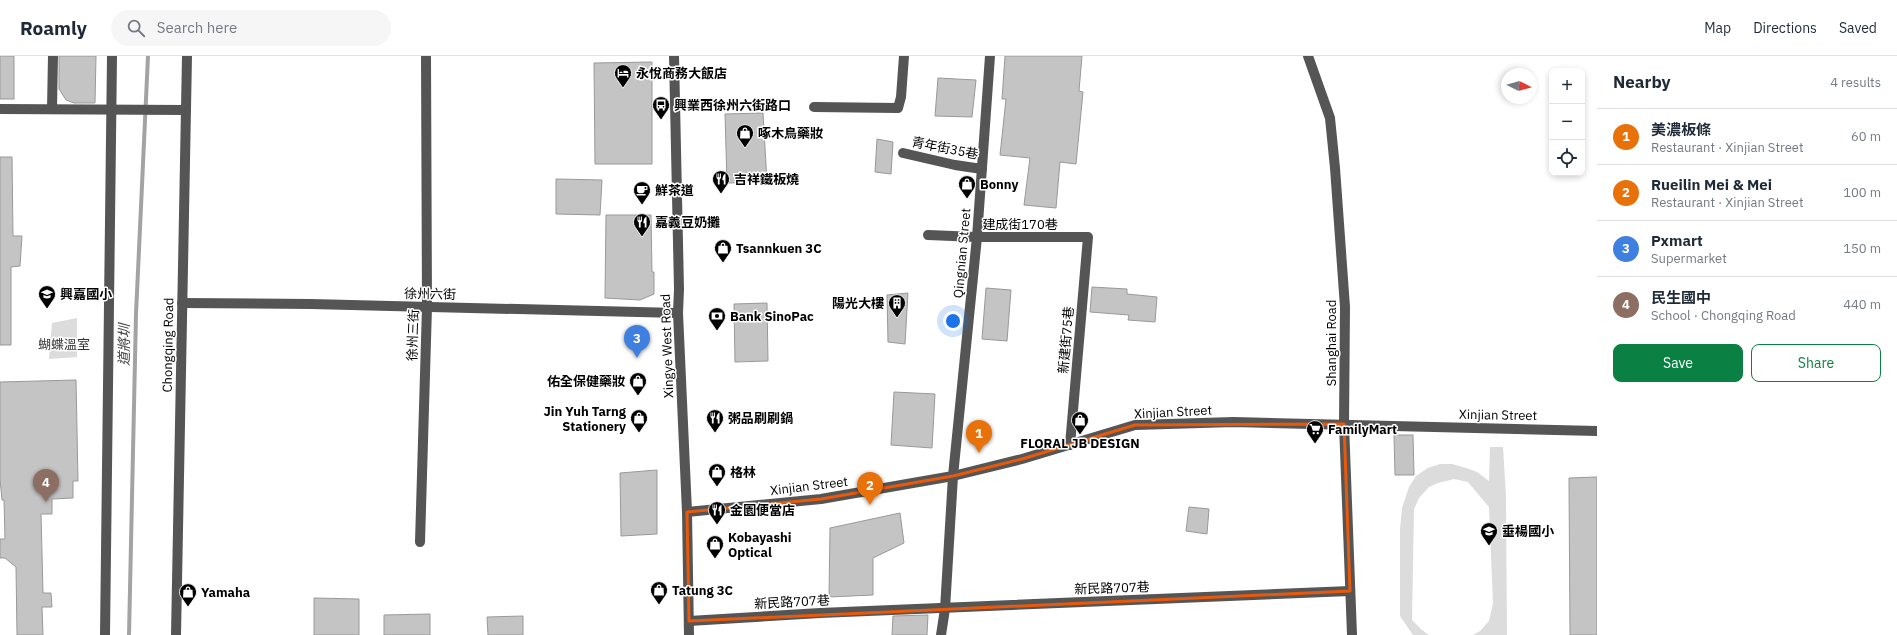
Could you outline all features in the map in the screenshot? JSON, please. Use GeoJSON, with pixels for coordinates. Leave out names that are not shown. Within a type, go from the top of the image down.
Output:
{"type":"FeatureCollection","features":[{"type":"Feature","properties":{"kind":"street"},"geometry":{"type":"LineString","coordinates":[[52,109],[53,56]]}},
{"type":"Feature","properties":{"kind":"street"},"geometry":{"type":"LineString","coordinates":[[105,635],[112,56]]}},
{"type":"Feature","properties":{"kind":"street","name":"Chongqing Road"},"geometry":{"type":"LineString","coordinates":[[176,635],[187,56]]}},
{"type":"Feature","properties":{"kind":"street","name":"徐州三街"},"geometry":{"type":"LineString","coordinates":[[420,542],[427,306],[426,56]]}},
{"type":"Feature","properties":{"kind":"street","name":"Xingye West Road"},"geometry":{"type":"LineString","coordinates":[[674,56],[679,289],[678,313],[687,512],[689,635]]}},
{"type":"Feature","properties":{"kind":"street"},"geometry":{"type":"LineString","coordinates":[[814,107],[898,108],[901,98],[904,56]]}},
{"type":"Feature","properties":{"kind":"street","name":"Qingnian Street"},"geometry":{"type":"LineString","coordinates":[[953,476],[977,237],[990,56]]}},
{"type":"Feature","properties":{"kind":"street","name":"Shanghai Road"},"geometry":{"type":"LineString","coordinates":[[1308,56],[1330,118],[1345,307],[1344,424],[1352,635]]}},
{"type":"Feature","properties":{"kind":"street"},"geometry":{"type":"LineString","coordinates":[[0,109],[186,110]]}},
{"type":"Feature","properties":{"kind":"street","name":"青年街35巷"},"geometry":{"type":"LineString","coordinates":[[903,153],[955,165],[982,169]]}},
{"type":"Feature","properties":{"kind":"street","name":"建成街170巷"},"geometry":{"type":"LineString","coordinates":[[928,235],[977,237],[1088,237]]}},
{"type":"Feature","properties":{"kind":"street","name":"新建街75巷"},"geometry":{"type":"LineString","coordinates":[[1070,445],[1088,237]]}},
{"type":"Feature","properties":{"kind":"street","name":"徐州六街"},"geometry":{"type":"LineString","coordinates":[[182,303],[427,306],[678,313]]}},
{"type":"Feature","properties":{"kind":"street","name":"Xinjian Street"},"geometry":{"type":"LineString","coordinates":[[687,512],[821,499],[953,476],[1022,459],[1135,425],[1234,422],[1597,431]]}},
{"type":"Feature","properties":{"kind":"street"},"geometry":{"type":"LineString","coordinates":[[941,635],[945,609],[953,476]]}},
{"type":"Feature","properties":{"kind":"street","name":"新民路707巷"},"geometry":{"type":"LineString","coordinates":[[689,621],[1350,591]]}},
{"type":"Feature","properties":{"kind":"highlighted area"},"geometry":{"type":"Polygon","coordinates":[[[1344,424],[1350,591],[689,621],[687,512],[821,499],[953,476],[1022,459],[1135,425],[1344,424]]]}},
{"type":"Feature","properties":{"kind":"green space","name":"蝴蝶溫室"},"geometry":{"type":"Polygon","coordinates":[[[77,318],[77,357],[49,359],[52,323],[77,318]]]}},
{"type":"Feature","properties":{"kind":"green space"},"geometry":{"type":"Polygon","coordinates":[[[1490,447],[1503,447],[1506,496],[1507,635],[1473,635],[1480,631],[1489,621],[1493,603],[1489,507],[1468,482],[1454,479],[1429,487],[1419,498],[1414,509],[1412,620],[1429,635],[1413,635],[1400,616],[1400,529],[1402,508],[1409,487],[1416,476],[1428,468],[1440,464],[1452,464],[1466,468],[1477,472],[1489,481],[1490,447]]]}},
{"type":"Feature","properties":{"kind":"building"},"geometry":{"type":"Polygon","coordinates":[[[0,56],[14,56],[14,99],[0,99],[0,56]]]}},
{"type":"Feature","properties":{"kind":"building"},"geometry":{"type":"Polygon","coordinates":[[[59,56],[96,56],[95,103],[74,103],[66,100],[59,89],[59,56]]]}},
{"type":"Feature","properties":{"kind":"building"},"geometry":{"type":"Polygon","coordinates":[[[1005,56],[1082,56],[1079,91],[1083,92],[1076,164],[1060,162],[1056,208],[1024,205],[1030,158],[1000,155],[1006,99],[1002,99],[1005,56]]]}},
{"type":"Feature","properties":{"kind":"building","name":"永悅商務大飯店"},"geometry":{"type":"Polygon","coordinates":[[[652,62],[652,164],[595,164],[594,63],[652,62]]]}},
{"type":"Feature","properties":{"kind":"building"},"geometry":{"type":"Polygon","coordinates":[[[938,78],[976,80],[972,117],[935,116],[938,78]]]}},
{"type":"Feature","properties":{"kind":"building","name":"啄木鳥藥妝"},"geometry":{"type":"Polygon","coordinates":[[[763,113],[767,182],[727,183],[725,114],[763,113]]]}},
{"type":"Feature","properties":{"kind":"building"},"geometry":{"type":"Polygon","coordinates":[[[877,139],[893,142],[891,174],[875,172],[877,139]]]}},
{"type":"Feature","properties":{"kind":"building"},"geometry":{"type":"Polygon","coordinates":[[[0,157],[12,157],[13,236],[22,236],[20,266],[11,267],[11,345],[0,345],[0,157]]]}},
{"type":"Feature","properties":{"kind":"building"},"geometry":{"type":"Polygon","coordinates":[[[556,179],[602,180],[600,215],[556,214],[556,179]]]}},
{"type":"Feature","properties":{"kind":"building"},"geometry":{"type":"Polygon","coordinates":[[[606,215],[651,215],[654,294],[640,300],[605,298],[606,215]]]}},
{"type":"Feature","properties":{"kind":"building"},"geometry":{"type":"Polygon","coordinates":[[[1092,287],[1127,289],[1127,294],[1157,297],[1155,322],[1128,320],[1129,315],[1090,312],[1092,287]]]}},
{"type":"Feature","properties":{"kind":"building"},"geometry":{"type":"Polygon","coordinates":[[[986,288],[1011,290],[1007,341],[982,339],[986,288]]]}},
{"type":"Feature","properties":{"kind":"building","name":"陽光大樓"},"geometry":{"type":"Polygon","coordinates":[[[908,293],[905,344],[888,342],[887,295],[908,293]]]}},
{"type":"Feature","properties":{"kind":"building"},"geometry":{"type":"Polygon","coordinates":[[[767,303],[768,361],[735,362],[734,304],[767,303]]]}},
{"type":"Feature","properties":{"kind":"building"},"geometry":{"type":"Polygon","coordinates":[[[76,380],[78,481],[73,481],[73,498],[52,499],[52,514],[41,514],[43,593],[51,593],[52,607],[42,607],[43,635],[17,635],[16,567],[5,558],[0,558],[0,539],[5,539],[4,500],[2,500],[0,479],[0,382],[76,380]]]}},
{"type":"Feature","properties":{"kind":"building"},"geometry":{"type":"Polygon","coordinates":[[[894,392],[935,394],[932,448],[891,445],[894,392]]]}},
{"type":"Feature","properties":{"kind":"building"},"geometry":{"type":"Polygon","coordinates":[[[1394,435],[1413,435],[1414,475],[1395,475],[1394,435]]]}},
{"type":"Feature","properties":{"kind":"building"},"geometry":{"type":"Polygon","coordinates":[[[657,470],[657,534],[621,536],[620,473],[657,470]]]}},
{"type":"Feature","properties":{"kind":"building"},"geometry":{"type":"Polygon","coordinates":[[[1597,477],[1597,635],[1570,635],[1569,478],[1597,477]]]}},
{"type":"Feature","properties":{"kind":"building"},"geometry":{"type":"Polygon","coordinates":[[[1189,507],[1209,509],[1207,534],[1186,531],[1189,507]]]}},
{"type":"Feature","properties":{"kind":"building"},"geometry":{"type":"Polygon","coordinates":[[[900,513],[904,543],[873,558],[873,595],[829,597],[830,528],[900,513]]]}},
{"type":"Feature","properties":{"kind":"building"},"geometry":{"type":"Polygon","coordinates":[[[314,598],[359,599],[359,635],[314,635],[314,598]]]}},
{"type":"Feature","properties":{"kind":"building"},"geometry":{"type":"Polygon","coordinates":[[[430,614],[430,635],[384,635],[384,615],[430,614]]]}},
{"type":"Feature","properties":{"kind":"building"},"geometry":{"type":"Polygon","coordinates":[[[928,615],[927,635],[892,635],[893,616],[928,615]]]}},
{"type":"Feature","properties":{"kind":"building"},"geometry":{"type":"Polygon","coordinates":[[[523,616],[523,635],[488,635],[487,617],[523,616]]]}},
{"type":"Feature","properties":{"kind":"waterway","name":"道將圳"},"geometry":{"type":"LineString","coordinates":[[129,635],[136,314],[148,56]]}},
{"type":"Feature","properties":{"kind":"place","name":"永悅商務大飯店"},"geometry":{"type":"Point","coordinates":[623,88]}},
{"type":"Feature","properties":{"kind":"place","name":"興業西徐州六街路口"},"geometry":{"type":"Point","coordinates":[661,120]}},
{"type":"Feature","properties":{"kind":"place","name":"啄木鳥藥妝"},"geometry":{"type":"Point","coordinates":[745,148]}},
{"type":"Feature","properties":{"kind":"place","name":"吉祥鐵板燒"},"geometry":{"type":"Point","coordinates":[721,194]}},
{"type":"Feature","properties":{"kind":"place","name":"Bonny"},"geometry":{"type":"Point","coordinates":[967,199]}},
{"type":"Feature","properties":{"kind":"place","name":"鮮茶道"},"geometry":{"type":"Point","coordinates":[642,205]}},
{"type":"Feature","properties":{"kind":"place","name":"嘉義豆奶攤"},"geometry":{"type":"Point","coordinates":[642,237]}},
{"type":"Feature","properties":{"kind":"place","name":"Tsannkuen 3C"},"geometry":{"type":"Point","coordinates":[723,263]}},
{"type":"Feature","properties":{"kind":"place","name":"興嘉國小"},"geometry":{"type":"Point","coordinates":[47,309]}},
{"type":"Feature","properties":{"kind":"place","name":"陽光大樓"},"geometry":{"type":"Point","coordinates":[897,318]}},
{"type":"Feature","properties":{"kind":"place","name":"Bank SinoPac"},"geometry":{"type":"Point","coordinates":[717,331]}},
{"type":"Feature","properties":{"kind":"place","name":"Pxmart"},"geometry":{"type":"Point","coordinates":[637,358]}},
{"type":"Feature","properties":{"kind":"place","name":"佑全保健藥妝"},"geometry":{"type":"Point","coordinates":[638,396]}},
{"type":"Feature","properties":{"kind":"place","name":"Jin Yuh Tarng Stationery"},"geometry":{"type":"Point","coordinates":[639,433]}},
{"type":"Feature","properties":{"kind":"place","name":"粥品刷刷鍋"},"geometry":{"type":"Point","coordinates":[715,433]}},
{"type":"Feature","properties":{"kind":"place","name":"FLORAL JB DESIGN"},"geometry":{"type":"Point","coordinates":[1080,435]}},
{"type":"Feature","properties":{"kind":"place","name":"FamilyMart"},"geometry":{"type":"Point","coordinates":[1315,444]}},
{"type":"Feature","properties":{"kind":"place","name":"美濃板條"},"geometry":{"type":"Point","coordinates":[979,453]}},
{"type":"Feature","properties":{"kind":"place","name":"格林"},"geometry":{"type":"Point","coordinates":[717,487]}},
{"type":"Feature","properties":{"kind":"place","name":"民生國中"},"geometry":{"type":"Point","coordinates":[46,502]}},
{"type":"Feature","properties":{"kind":"place","name":"Rueilin Mei & Mei"},"geometry":{"type":"Point","coordinates":[870,505]}},
{"type":"Feature","properties":{"kind":"place","name":"金園便當店"},"geometry":{"type":"Point","coordinates":[717,525]}},
{"type":"Feature","properties":{"kind":"place","name":"垂楊國小"},"geometry":{"type":"Point","coordinates":[1489,546]}},
{"type":"Feature","properties":{"kind":"place","name":"Kobayashi Optical"},"geometry":{"type":"Point","coordinates":[715,559]}},
{"type":"Feature","properties":{"kind":"place","name":"Tatung 3C"},"geometry":{"type":"Point","coordinates":[659,605]}},
{"type":"Feature","properties":{"kind":"place","name":"Yamaha"},"geometry":{"type":"Point","coordinates":[188,607]}}]}
